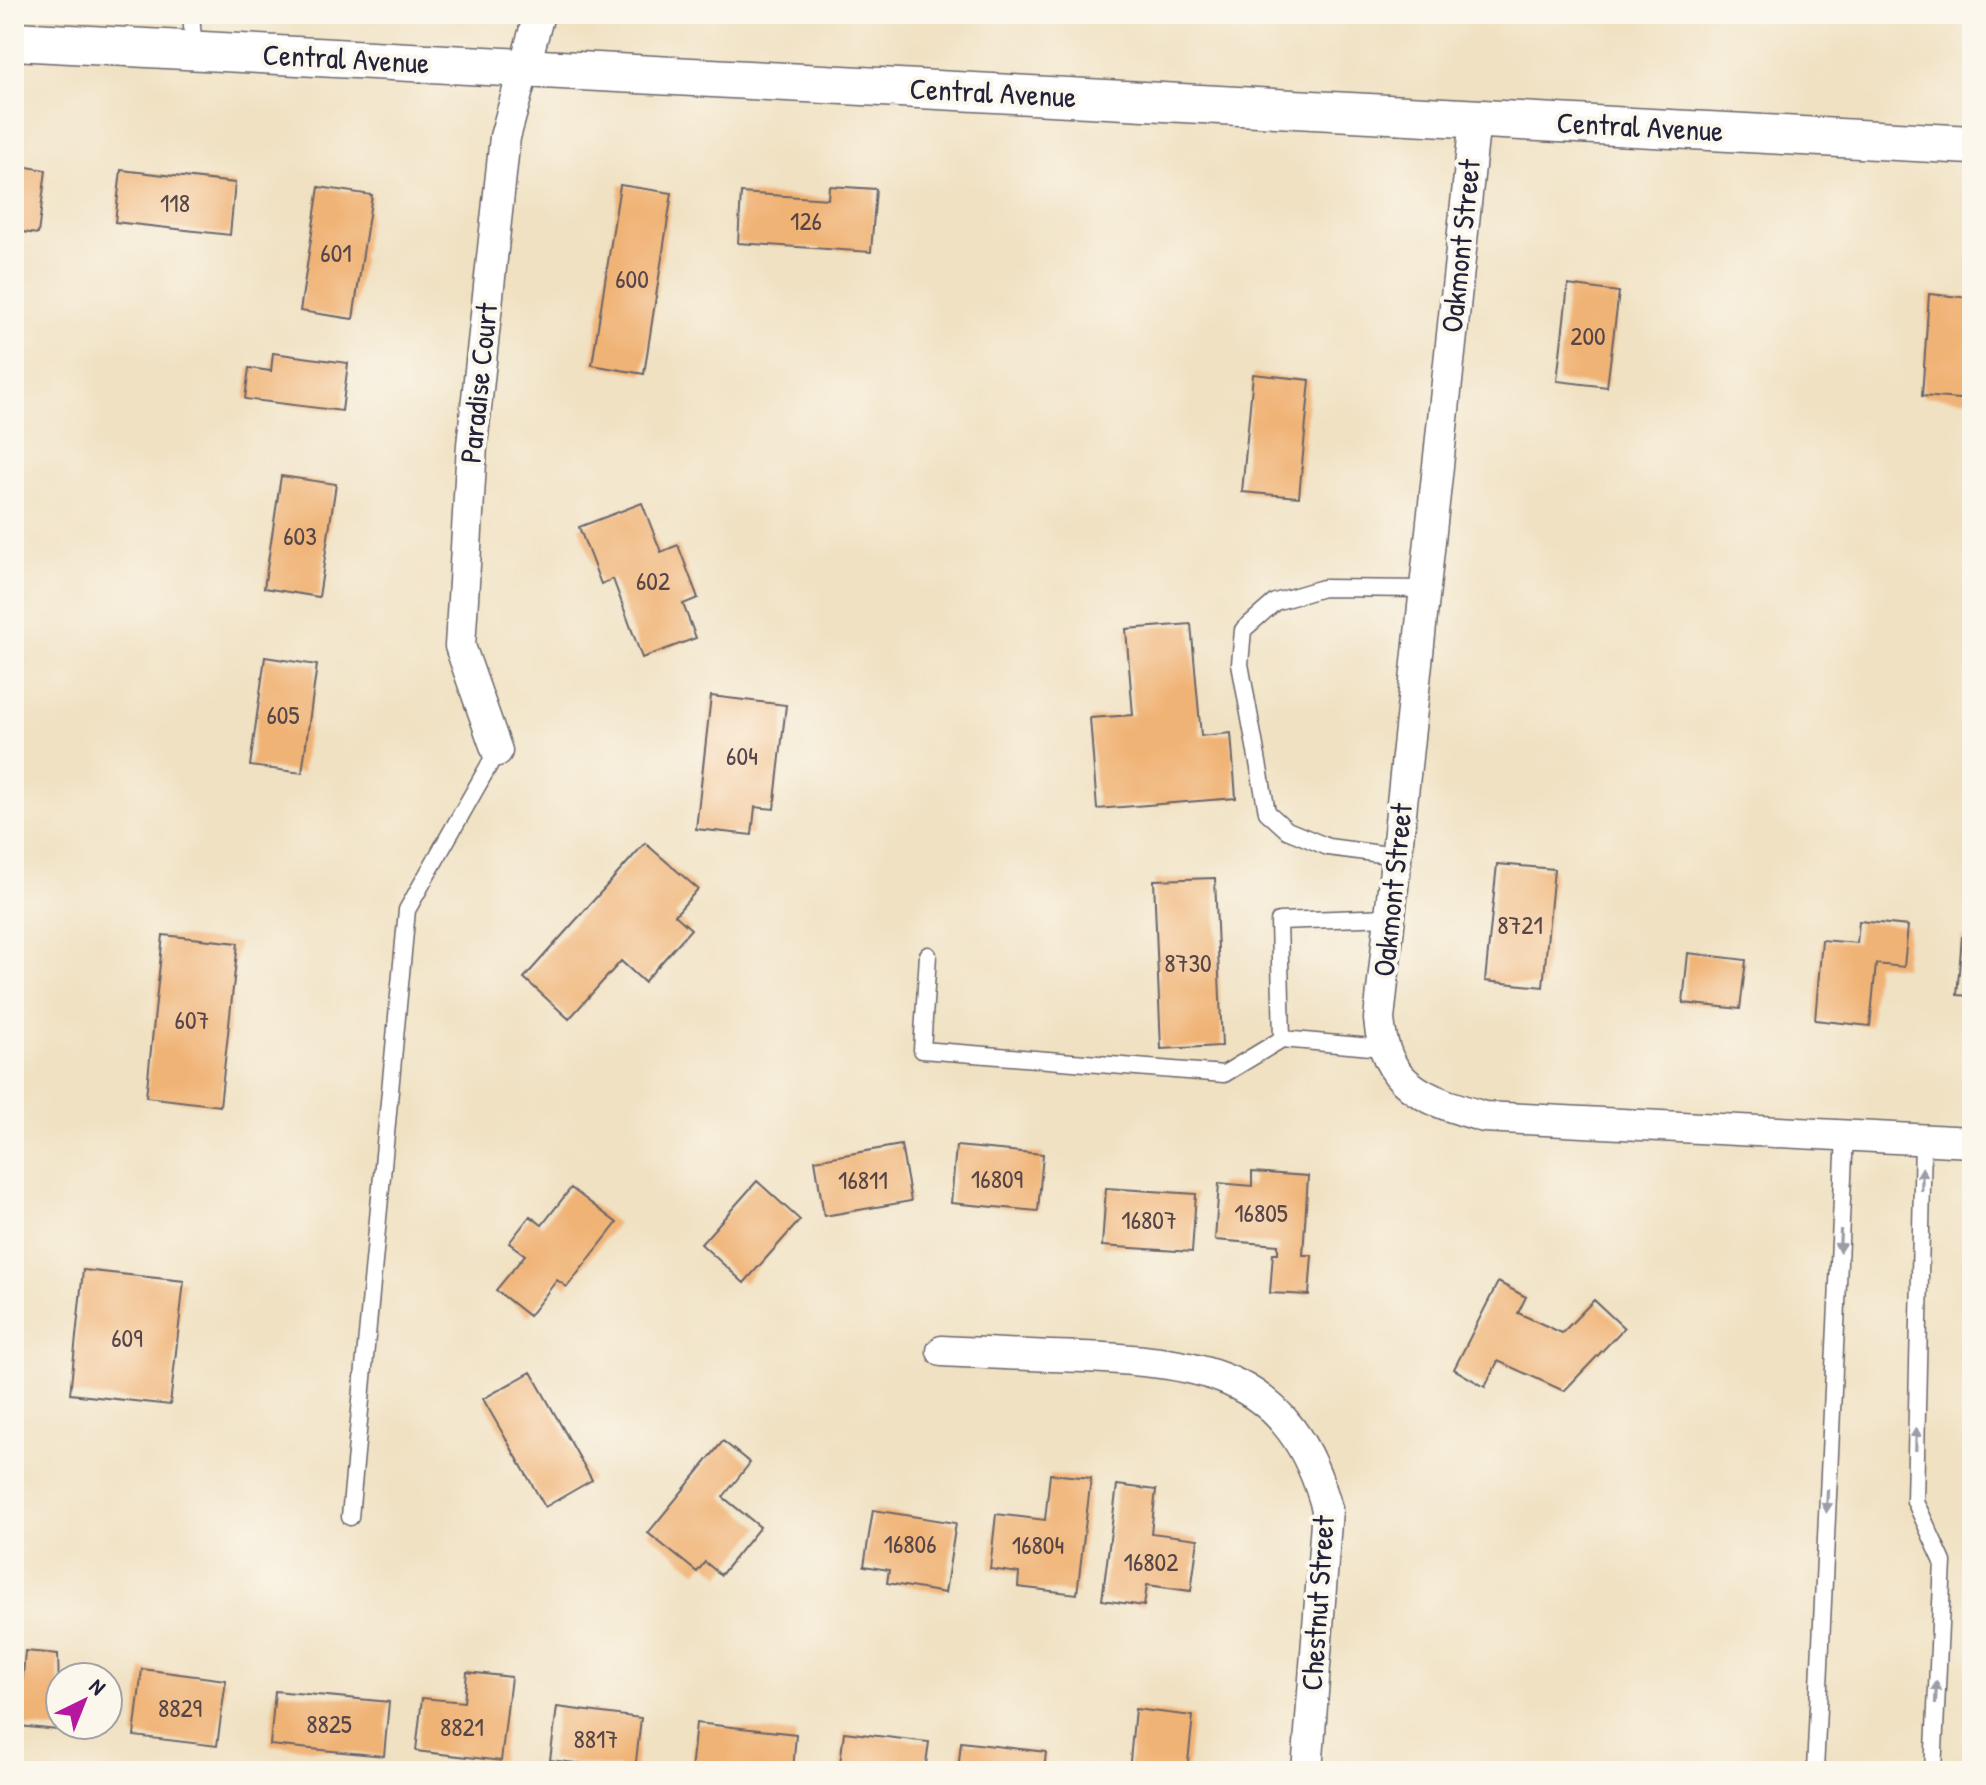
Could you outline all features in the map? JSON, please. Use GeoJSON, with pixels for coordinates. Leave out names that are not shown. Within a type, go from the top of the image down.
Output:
{"type":"FeatureCollection","features":[{"type":"Feature","properties":{"kind":"street","name":"Paradise Court"},"geometry":{"type":"LineString","coordinates":[[497,751],[460,646],[472,445],[503,153],[539,14]]}},
{"type":"Feature","properties":{"kind":"street","name":"Central Avenue"},"geometry":{"type":"LineString","coordinates":[[14,41],[192,32],[523,68],[1972,145]]}},
{"type":"Feature","properties":{"kind":"street","name":"Oakmont Street"},"geometry":{"type":"LineString","coordinates":[[1382,1048],[1379,1019],[1475,119]]}},
{"type":"Feature","properties":{"kind":"street"},"geometry":{"type":"LineString","coordinates":[[1382,1048],[1401,1079],[1427,1100],[1484,1117],[1972,1142]]}},
{"type":"Feature","properties":{"kind":"street","name":"Chestnut Street"},"geometry":{"type":"LineString","coordinates":[[942,1351],[1161,1360],[1207,1370],[1276,1411],[1299,1439],[1317,1471],[1327,1509],[1307,1771]]}},
{"type":"Feature","properties":{"kind":"lane"},"geometry":{"type":"LineString","coordinates":[[1396,856],[1328,847],[1287,830],[1267,812],[1240,664],[1243,630],[1275,602],[1323,588],[1425,589]]}},
{"type":"Feature","properties":{"kind":"lane"},"geometry":{"type":"LineString","coordinates":[[350,1517],[407,910],[497,751]]}},
{"type":"Feature","properties":{"kind":"lane"},"geometry":{"type":"LineString","coordinates":[[1282,1039],[1279,921],[1390,917]]}},
{"type":"Feature","properties":{"kind":"lane"},"geometry":{"type":"LineString","coordinates":[[928,955],[922,1050],[1224,1074],[1282,1039],[1382,1048]]}},
{"type":"Feature","properties":{"kind":"lane"},"geometry":{"type":"LineString","coordinates":[[1815,1771],[1845,1135]]}},
{"type":"Feature","properties":{"kind":"lane"},"geometry":{"type":"LineString","coordinates":[[1923,1139],[1915,1501],[1943,1562],[1933,1771]]}},
{"type":"Feature","properties":{"kind":"building"},"geometry":{"type":"Polygon","coordinates":[[[14,165],[46,170],[38,234],[14,231],[14,165]]]}},
{"type":"Feature","properties":{"kind":"building"},"geometry":{"type":"Polygon","coordinates":[[[121,170],[235,183],[230,235],[115,222],[121,170]]]}},
{"type":"Feature","properties":{"kind":"building"},"geometry":{"type":"Polygon","coordinates":[[[620,185],[672,193],[644,374],[592,365],[620,185]]]}},
{"type":"Feature","properties":{"kind":"building"},"geometry":{"type":"Polygon","coordinates":[[[829,186],[876,189],[871,252],[738,243],[741,193],[828,199],[829,186]]]}},
{"type":"Feature","properties":{"kind":"building"},"geometry":{"type":"Polygon","coordinates":[[[319,187],[372,195],[353,319],[300,311],[319,187]]]}},
{"type":"Feature","properties":{"kind":"building"},"geometry":{"type":"Polygon","coordinates":[[[1568,285],[1619,292],[1607,387],[1557,381],[1568,285]]]}},
{"type":"Feature","properties":{"kind":"building"},"geometry":{"type":"Polygon","coordinates":[[[1929,294],[1972,298],[1972,400],[1922,396],[1929,294]]]}},
{"type":"Feature","properties":{"kind":"building"},"geometry":{"type":"Polygon","coordinates":[[[273,353],[348,363],[342,411],[245,399],[249,368],[271,371],[273,353]]]}},
{"type":"Feature","properties":{"kind":"building"},"geometry":{"type":"Polygon","coordinates":[[[1253,374],[1310,380],[1299,497],[1242,492],[1253,374]]]}},
{"type":"Feature","properties":{"kind":"building"},"geometry":{"type":"Polygon","coordinates":[[[281,476],[336,484],[319,597],[264,588],[281,476]]]}},
{"type":"Feature","properties":{"kind":"building"},"geometry":{"type":"Polygon","coordinates":[[[642,503],[661,552],[678,545],[698,598],[683,604],[696,638],[642,658],[613,579],[601,584],[579,527],[642,503]]]}},
{"type":"Feature","properties":{"kind":"building"},"geometry":{"type":"Polygon","coordinates":[[[1191,624],[1201,736],[1231,733],[1236,798],[1097,809],[1090,718],[1133,715],[1126,629],[1191,624]]]}},
{"type":"Feature","properties":{"kind":"building"},"geometry":{"type":"Polygon","coordinates":[[[265,657],[317,665],[302,773],[250,766],[265,657]]]}},
{"type":"Feature","properties":{"kind":"building"},"geometry":{"type":"Polygon","coordinates":[[[711,696],[786,705],[774,809],[755,807],[752,835],[696,829],[711,696]]]}},
{"type":"Feature","properties":{"kind":"building"},"geometry":{"type":"Polygon","coordinates":[[[645,843],[698,889],[675,915],[691,929],[644,982],[621,961],[569,1019],[524,978],[645,843]]]}},
{"type":"Feature","properties":{"kind":"building"},"geometry":{"type":"Polygon","coordinates":[[[1497,864],[1554,869],[1543,987],[1485,981],[1497,864]]]}},
{"type":"Feature","properties":{"kind":"building"},"geometry":{"type":"Polygon","coordinates":[[[1215,878],[1222,1046],[1161,1049],[1154,880],[1215,878]]]}},
{"type":"Feature","properties":{"kind":"building"},"geometry":{"type":"Polygon","coordinates":[[[1859,921],[1908,926],[1904,967],[1876,964],[1870,1026],[1815,1020],[1822,940],[1857,943],[1859,921]]]}},
{"type":"Feature","properties":{"kind":"building"},"geometry":{"type":"Polygon","coordinates":[[[163,935],[238,943],[220,1106],[146,1097],[163,935]]]}},
{"type":"Feature","properties":{"kind":"building"},"geometry":{"type":"Polygon","coordinates":[[[1962,937],[1972,938],[1972,996],[1957,995],[1962,937]]]}},
{"type":"Feature","properties":{"kind":"building"},"geometry":{"type":"Polygon","coordinates":[[[1688,953],[1746,960],[1740,1009],[1683,1003],[1688,953]]]}},
{"type":"Feature","properties":{"kind":"building"},"geometry":{"type":"Polygon","coordinates":[[[901,1145],[911,1201],[824,1216],[815,1160],[901,1145]]]}},
{"type":"Feature","properties":{"kind":"building"},"geometry":{"type":"Polygon","coordinates":[[[956,1146],[1043,1154],[1038,1211],[951,1203],[956,1146]]]}},
{"type":"Feature","properties":{"kind":"building"},"geometry":{"type":"Polygon","coordinates":[[[1252,1172],[1308,1176],[1303,1255],[1312,1255],[1309,1295],[1270,1293],[1273,1253],[1278,1253],[1278,1245],[1215,1240],[1219,1183],[1252,1186],[1252,1172]]]}},
{"type":"Feature","properties":{"kind":"building"},"geometry":{"type":"Polygon","coordinates":[[[757,1181],[800,1220],[744,1283],[701,1244],[757,1181]]]}},
{"type":"Feature","properties":{"kind":"building"},"geometry":{"type":"Polygon","coordinates":[[[571,1188],[617,1223],[567,1287],[557,1280],[529,1316],[496,1290],[525,1255],[509,1243],[530,1216],[542,1225],[571,1188]]]}},
{"type":"Feature","properties":{"kind":"building"},"geometry":{"type":"Polygon","coordinates":[[[1106,1188],[1196,1194],[1192,1252],[1102,1246],[1106,1188]]]}},
{"type":"Feature","properties":{"kind":"building"},"geometry":{"type":"Polygon","coordinates":[[[83,1270],[184,1281],[170,1405],[70,1394],[83,1270]]]}},
{"type":"Feature","properties":{"kind":"building"},"geometry":{"type":"Polygon","coordinates":[[[1498,1282],[1526,1297],[1518,1313],[1562,1333],[1594,1300],[1624,1328],[1564,1391],[1498,1361],[1485,1387],[1454,1369],[1498,1282]]]}},
{"type":"Feature","properties":{"kind":"building"},"geometry":{"type":"Polygon","coordinates":[[[531,1372],[592,1480],[545,1507],[483,1399],[531,1372]]]}},
{"type":"Feature","properties":{"kind":"building"},"geometry":{"type":"Polygon","coordinates":[[[723,1441],[750,1463],[723,1497],[760,1527],[721,1575],[705,1562],[697,1572],[648,1533],[723,1441]]]}},
{"type":"Feature","properties":{"kind":"building"},"geometry":{"type":"Polygon","coordinates":[[[1050,1474],[1091,1478],[1077,1594],[1018,1587],[1019,1573],[990,1569],[996,1514],[1045,1520],[1050,1474]]]}},
{"type":"Feature","properties":{"kind":"building"},"geometry":{"type":"Polygon","coordinates":[[[1117,1485],[1156,1490],[1151,1533],[1198,1539],[1191,1591],[1147,1585],[1144,1606],[1102,1600],[1117,1485]]]}},
{"type":"Feature","properties":{"kind":"building"},"geometry":{"type":"Polygon","coordinates":[[[873,1510],[956,1523],[945,1593],[887,1583],[889,1570],[864,1566],[873,1510]]]}},
{"type":"Feature","properties":{"kind":"building"},"geometry":{"type":"Polygon","coordinates":[[[25,1651],[58,1654],[58,1661],[44,1661],[44,1729],[19,1726],[25,1651]]]}},
{"type":"Feature","properties":{"kind":"building"},"geometry":{"type":"Polygon","coordinates":[[[142,1669],[226,1680],[217,1746],[134,1736],[142,1669]]]}},
{"type":"Feature","properties":{"kind":"building"},"geometry":{"type":"Polygon","coordinates":[[[467,1672],[511,1677],[501,1761],[416,1751],[422,1698],[464,1702],[467,1672]]]}},
{"type":"Feature","properties":{"kind":"building"},"geometry":{"type":"Polygon","coordinates":[[[275,1691],[389,1702],[384,1756],[270,1745],[275,1691]]]}},
{"type":"Feature","properties":{"kind":"building"},"geometry":{"type":"Polygon","coordinates":[[[557,1707],[641,1718],[635,1770],[550,1760],[557,1707]]]}},
{"type":"Feature","properties":{"kind":"building"},"geometry":{"type":"Polygon","coordinates":[[[1135,1709],[1193,1716],[1187,1771],[1129,1771],[1135,1709]]]}},
{"type":"Feature","properties":{"kind":"building"},"geometry":{"type":"Polygon","coordinates":[[[696,1723],[796,1734],[793,1771],[691,1771],[696,1723]]]}},
{"type":"Feature","properties":{"kind":"building"},"geometry":{"type":"Polygon","coordinates":[[[844,1732],[929,1742],[925,1771],[839,1771],[844,1732]]]}},
{"type":"Feature","properties":{"kind":"building"},"geometry":{"type":"Polygon","coordinates":[[[961,1742],[1046,1752],[1044,1771],[958,1771],[961,1742]]]}}]}
